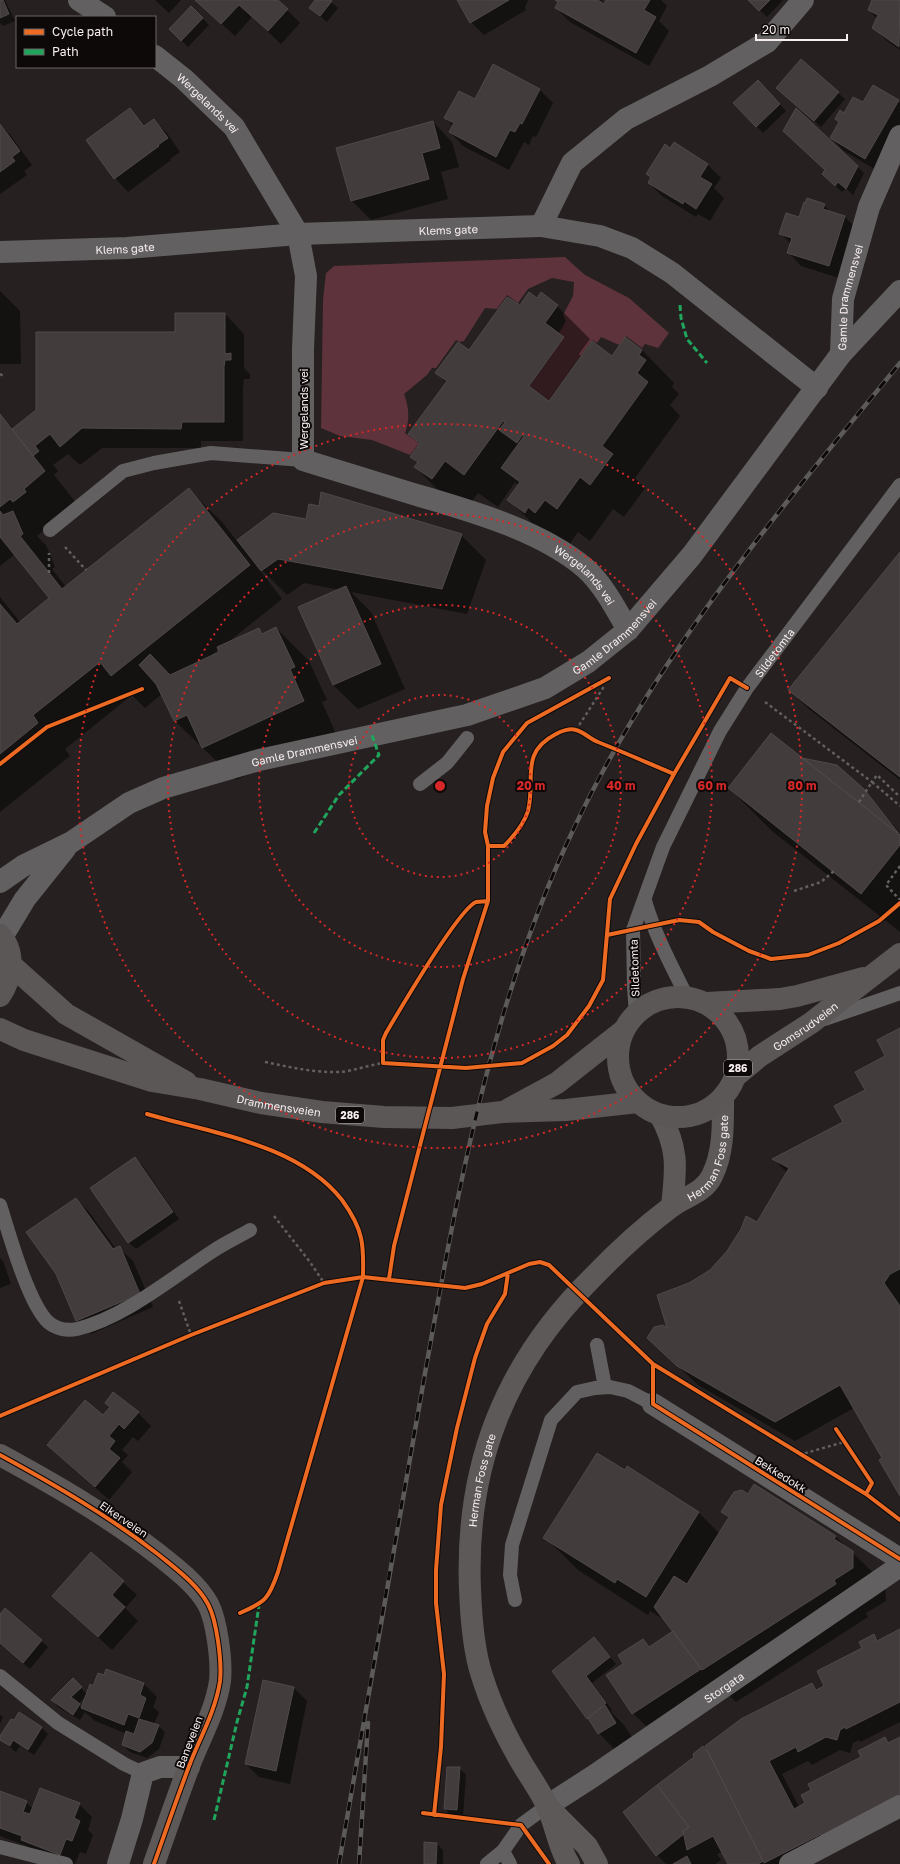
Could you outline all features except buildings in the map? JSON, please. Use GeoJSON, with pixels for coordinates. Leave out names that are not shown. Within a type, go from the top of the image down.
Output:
{"type":"FeatureCollection","features":[{"type":"Feature","properties":{"kind":"main road"},"geometry":{"type":"LineString","coordinates":[[0,996],[10,976],[7,946],[1,936]]}},
{"type":"Feature","properties":{"kind":"main road","name":"Gomsrudveien"},"geometry":{"type":"LineString","coordinates":[[736,1075],[760,1056],[811,1023],[900,954]]}},
{"type":"Feature","properties":{"kind":"main road","name":"Drammensveien"},"geometry":{"type":"LineString","coordinates":[[10,964],[66,1014],[200,1089]]}},
{"type":"Feature","properties":{"kind":"main road","name":"Gomsrudveien"},"geometry":{"type":"LineString","coordinates":[[697,1000],[762,1000],[797,996],[871,976]]}},
{"type":"Feature","properties":{"kind":"main road","name":"286"},"geometry":{"type":"LineString","coordinates":[[680,996],[697,1000],[719,1011],[728,1022],[739,1047],[739,1061],[736,1075],[731,1087],[723,1098],[707,1110],[688,1117],[674,1118],[660,1115],[648,1110],[638,1102],[628,1090],[621,1076],[618,1061],[619,1046],[623,1031],[636,1014],[653,1002],[666,997],[680,996]]}},
{"type":"Feature","properties":{"kind":"main road","name":"Drammensveien"},"geometry":{"type":"LineString","coordinates":[[0,1029],[24,1040],[152,1081],[200,1089],[261,1103],[352,1115],[452,1118],[502,1112],[566,1110],[638,1102]]}},
{"type":"Feature","properties":{"kind":"main road","name":"Drammensveien"},"geometry":{"type":"LineString","coordinates":[[502,1112],[557,1083],[623,1031]]}},
{"type":"Feature","properties":{"kind":"main road","name":"Herman Foss gate"},"geometry":{"type":"LineString","coordinates":[[569,1864],[547,1806],[507,1735],[481,1674],[471,1608],[469,1572],[473,1507],[480,1472],[498,1416],[509,1389],[538,1339],[592,1277],[672,1206],[703,1189],[711,1178],[721,1150],[723,1098]]}},
{"type":"Feature","properties":{"kind":"main road","name":"Herman Foss gate"},"geometry":{"type":"LineString","coordinates":[[660,1115],[670,1132],[674,1146],[675,1178],[672,1206]]}},
{"type":"Feature","properties":{"kind":"main road","name":"Eikerveien"},"geometry":{"type":"LineString","coordinates":[[0,1455],[58,1487],[145,1544],[186,1578],[199,1592],[208,1605],[214,1622]]}},
{"type":"Feature","properties":{"kind":"main road","name":"Baneveien"},"geometry":{"type":"LineString","coordinates":[[154,1864],[213,1705],[220,1681],[220,1658],[214,1622]]}},
{"type":"Feature","properties":{"kind":"main road","name":"Herman Foss gate"},"geometry":{"type":"LineString","coordinates":[[547,1806],[587,1846],[597,1864]]}},
{"type":"Feature","properties":{"kind":"street"},"geometry":{"type":"LineString","coordinates":[[79,0],[103,16]]}},
{"type":"Feature","properties":{"kind":"street"},"geometry":{"type":"LineString","coordinates":[[541,226],[572,162],[626,119],[710,76],[767,42],[803,0]]}},
{"type":"Feature","properties":{"kind":"street","name":"Wergelands vei"},"geometry":{"type":"LineString","coordinates":[[156,57],[184,79],[234,127],[298,234],[306,276],[303,460],[467,510],[530,534],[559,550],[585,568],[610,600],[628,630]]}},
{"type":"Feature","properties":{"kind":"street","name":"Gamle Drammensvei"},"geometry":{"type":"LineString","coordinates":[[0,882],[23,866],[70,843],[129,803],[163,788],[259,760],[467,715],[545,688],[588,662],[628,630],[692,555],[841,354],[843,299],[869,207],[900,136]]}},
{"type":"Feature","properties":{"kind":"street","name":"Klems gate"},"geometry":{"type":"LineString","coordinates":[[0,252],[127,248],[298,234],[541,226],[600,236],[632,248],[672,273],[817,388]]}},
{"type":"Feature","properties":{"kind":"street"},"geometry":{"type":"LineString","coordinates":[[841,354],[900,291]]}},
{"type":"Feature","properties":{"kind":"street","name":"Gamle Drammensvei"},"geometry":{"type":"LineString","coordinates":[[1,936],[25,899],[70,843]]}},
{"type":"Feature","properties":{"kind":"street","name":"Bekkedokk"},"geometry":{"type":"LineString","coordinates":[[653,1404],[900,1559]]}},
{"type":"Feature","properties":{"kind":"street","name":"Storgata"},"geometry":{"type":"LineString","coordinates":[[547,1806],[592,1777],[900,1566]]}},
{"type":"Feature","properties":{"kind":"street","name":"Baneveien"},"geometry":{"type":"LineString","coordinates":[[143,1773],[160,1767],[189,1767]]}},
{"type":"Feature","properties":{"kind":"street"},"geometry":{"type":"LineString","coordinates":[[118,1864],[132,1818],[143,1773]]}},
{"type":"Feature","properties":{"kind":"street"},"geometry":{"type":"LineString","coordinates":[[790,1864],[900,1806]]}},
{"type":"Feature","properties":{"kind":"lane"},"geometry":{"type":"LineString","coordinates":[[50,530],[122,471],[154,463],[211,453],[303,460]]}},
{"type":"Feature","properties":{"kind":"lane","name":"Sildetomta"},"geometry":{"type":"LineString","coordinates":[[636,1014],[633,930],[645,901],[652,875],[663,847],[720,731],[747,688],[900,485]]}},
{"type":"Feature","properties":{"kind":"lane"},"geometry":{"type":"LineString","coordinates":[[420,784],[447,763],[467,738]]}},
{"type":"Feature","properties":{"kind":"lane"},"geometry":{"type":"LineString","coordinates":[[645,901],[652,926],[666,958],[697,1000]]}},
{"type":"Feature","properties":{"kind":"lane"},"geometry":{"type":"LineString","coordinates":[[811,1023],[900,992]]}},
{"type":"Feature","properties":{"kind":"lane"},"geometry":{"type":"LineString","coordinates":[[0,1205],[25,1280],[36,1304],[48,1322],[65,1330],[76,1329],[104,1319],[134,1303],[214,1251],[250,1230]]}},
{"type":"Feature","properties":{"kind":"lane"},"geometry":{"type":"LineString","coordinates":[[597,1345],[605,1387]]}},
{"type":"Feature","properties":{"kind":"lane"},"geometry":{"type":"LineString","coordinates":[[515,1600],[510,1575],[512,1545],[551,1420],[577,1392],[605,1387],[628,1391],[653,1404]]}},
{"type":"Feature","properties":{"kind":"lane"},"geometry":{"type":"LineString","coordinates":[[0,1676],[58,1723],[124,1764],[143,1773]]}},
{"type":"Feature","properties":{"kind":"lane"},"geometry":{"type":"LineString","coordinates":[[487,1864],[503,1850],[521,1825],[547,1806]]}},
{"type":"Feature","properties":{"kind":"lane"},"geometry":{"type":"LineString","coordinates":[[0,1847],[66,1864]]}},
{"type":"Feature","properties":{"kind":"lane"},"geometry":{"type":"LineString","coordinates":[[503,1850],[510,1864]]}},
{"type":"Feature","properties":{"kind":"path"},"geometry":{"type":"LineString","coordinates":[[0,374],[5,377]]}},
{"type":"Feature","properties":{"kind":"path"},"geometry":{"type":"LineString","coordinates":[[576,730],[604,683],[609,678]]}},
{"type":"Feature","properties":{"kind":"path"},"geometry":{"type":"LineString","coordinates":[[747,688],[872,782],[900,806]]}},
{"type":"Feature","properties":{"kind":"path"},"geometry":{"type":"LineString","coordinates":[[570,730],[576,730],[582,733]]}},
{"type":"Feature","properties":{"kind":"path"},"geometry":{"type":"LineString","coordinates":[[859,802],[877,774],[900,797]]}},
{"type":"Feature","properties":{"kind":"path"},"geometry":{"type":"LineString","coordinates":[[900,866],[886,884],[900,900]]}},
{"type":"Feature","properties":{"kind":"path"},"geometry":{"type":"LineString","coordinates":[[794,891],[820,882],[834,872]]}},
{"type":"Feature","properties":{"kind":"path"},"geometry":{"type":"LineString","coordinates":[[382,1055],[383,1063]]}},
{"type":"Feature","properties":{"kind":"path"},"geometry":{"type":"LineString","coordinates":[[265,1062],[314,1072],[342,1072],[389,1063]]}},
{"type":"Feature","properties":{"kind":"path"},"geometry":{"type":"LineString","coordinates":[[274,1216],[310,1262],[324,1283]]}},
{"type":"Feature","properties":{"kind":"path"},"geometry":{"type":"LineString","coordinates":[[317,1285],[332,1282]]}},
{"type":"Feature","properties":{"kind":"path"},"geometry":{"type":"LineString","coordinates":[[179,1302],[191,1335]]}},
{"type":"Feature","properties":{"kind":"path"},"geometry":{"type":"LineString","coordinates":[[184,1338],[198,1332]]}},
{"type":"Feature","properties":{"kind":"path"},"geometry":{"type":"LineString","coordinates":[[840,1435],[848,1448]]}},
{"type":"Feature","properties":{"kind":"path"},"geometry":{"type":"LineString","coordinates":[[799,1454],[844,1442]]}},
{"type":"Feature","properties":{"kind":"path"},"geometry":{"type":"LineString","coordinates":[[793,1451],[806,1458]]}},
{"type":"Feature","properties":{"kind":"shaded area"},"geometry":{"type":"Polygon","coordinates":[[[565,257],[585,275],[629,298],[669,333],[658,348],[645,344],[642,348],[626,336],[619,345],[601,337],[597,343],[592,340],[549,400],[530,386],[564,337],[559,333],[566,321],[563,315],[573,296],[574,282],[552,278],[528,289],[518,303],[507,295],[497,309],[485,308],[464,341],[460,342],[456,340],[436,368],[432,368],[427,375],[404,394],[408,414],[408,423],[405,433],[419,443],[410,455],[372,440],[340,436],[321,428],[323,300],[326,273],[334,266],[565,257]]]}},
{"type":"Feature","properties":{"kind":"railway"},"geometry":{"type":"LineString","coordinates":[[339,1864],[450,1237],[481,1097],[499,1028],[521,960],[546,892],[575,826],[607,763],[643,702],[682,643],[766,528],[900,363]]}},
{"type":"Feature","properties":{"kind":"railway"},"geometry":{"type":"LineString","coordinates":[[359,1864],[368,1723]]}},
{"type":"Feature","properties":{"kind":"marked path"},"geometry":{"type":"LineString","coordinates":[[680,305],[681,318],[687,339],[707,363]]}},
{"type":"Feature","properties":{"kind":"marked path"},"geometry":{"type":"LineString","coordinates":[[314,833],[339,795],[379,755],[372,735]]}},
{"type":"Feature","properties":{"kind":"marked path"},"geometry":{"type":"LineString","coordinates":[[214,1820],[237,1722],[247,1687],[259,1605]]}},
{"type":"Feature","properties":{"kind":"cycle path"},"geometry":{"type":"LineString","coordinates":[[389,1279],[394,1246],[463,979],[488,901],[488,846],[485,832],[487,806],[493,778],[503,752],[527,723],[609,678]]}},
{"type":"Feature","properties":{"kind":"cycle path"},"geometry":{"type":"LineString","coordinates":[[488,901],[476,902],[467,909],[429,962],[386,1033],[383,1040],[383,1063],[466,1068],[522,1063],[553,1046],[567,1035],[589,1006],[603,980],[610,899],[636,844],[674,774],[730,678],[747,688]]}},
{"type":"Feature","properties":{"kind":"cycle path"},"geometry":{"type":"LineString","coordinates":[[0,764],[47,727],[142,689]]}},
{"type":"Feature","properties":{"kind":"cycle path"},"geometry":{"type":"LineString","coordinates":[[488,846],[504,846],[521,825],[528,811],[533,758],[537,750],[545,741],[560,732],[574,729],[595,741],[674,774]]}},
{"type":"Feature","properties":{"kind":"cycle path"},"geometry":{"type":"LineString","coordinates":[[607,935],[679,920],[699,922],[713,932],[749,951],[771,959],[808,955],[839,943],[879,921],[900,903]]}},
{"type":"Feature","properties":{"kind":"cycle path"},"geometry":{"type":"LineString","coordinates":[[147,1114],[252,1143],[278,1153],[302,1166],[324,1181],[342,1200],[356,1223],[362,1243],[363,1277],[278,1572],[272,1588],[265,1598],[256,1606],[240,1613]]}},
{"type":"Feature","properties":{"kind":"cycle path"},"geometry":{"type":"LineString","coordinates":[[0,1416],[191,1335],[324,1283],[363,1277],[465,1288],[482,1284],[529,1264],[540,1262],[549,1265],[653,1364],[866,1494],[900,1520]]}},
{"type":"Feature","properties":{"kind":"cycle path"},"geometry":{"type":"LineString","coordinates":[[434,1815],[441,1747],[444,1674],[436,1603],[436,1570],[441,1505],[457,1428],[475,1358],[487,1324],[505,1294],[508,1273]]}},
{"type":"Feature","properties":{"kind":"cycle path"},"geometry":{"type":"LineString","coordinates":[[653,1364],[653,1404],[900,1559]]}},
{"type":"Feature","properties":{"kind":"cycle path"},"geometry":{"type":"LineString","coordinates":[[836,1429],[872,1483],[866,1494]]}},
{"type":"Feature","properties":{"kind":"cycle path"},"geometry":{"type":"LineString","coordinates":[[0,1455],[41,1478],[121,1527],[159,1555],[192,1583],[208,1604],[211,1611],[219,1653],[220,1681],[218,1691],[212,1712],[191,1761],[154,1864]]}},
{"type":"Feature","properties":{"kind":"cycle path"},"geometry":{"type":"LineString","coordinates":[[423,1813],[521,1825],[549,1864]]}}]}
